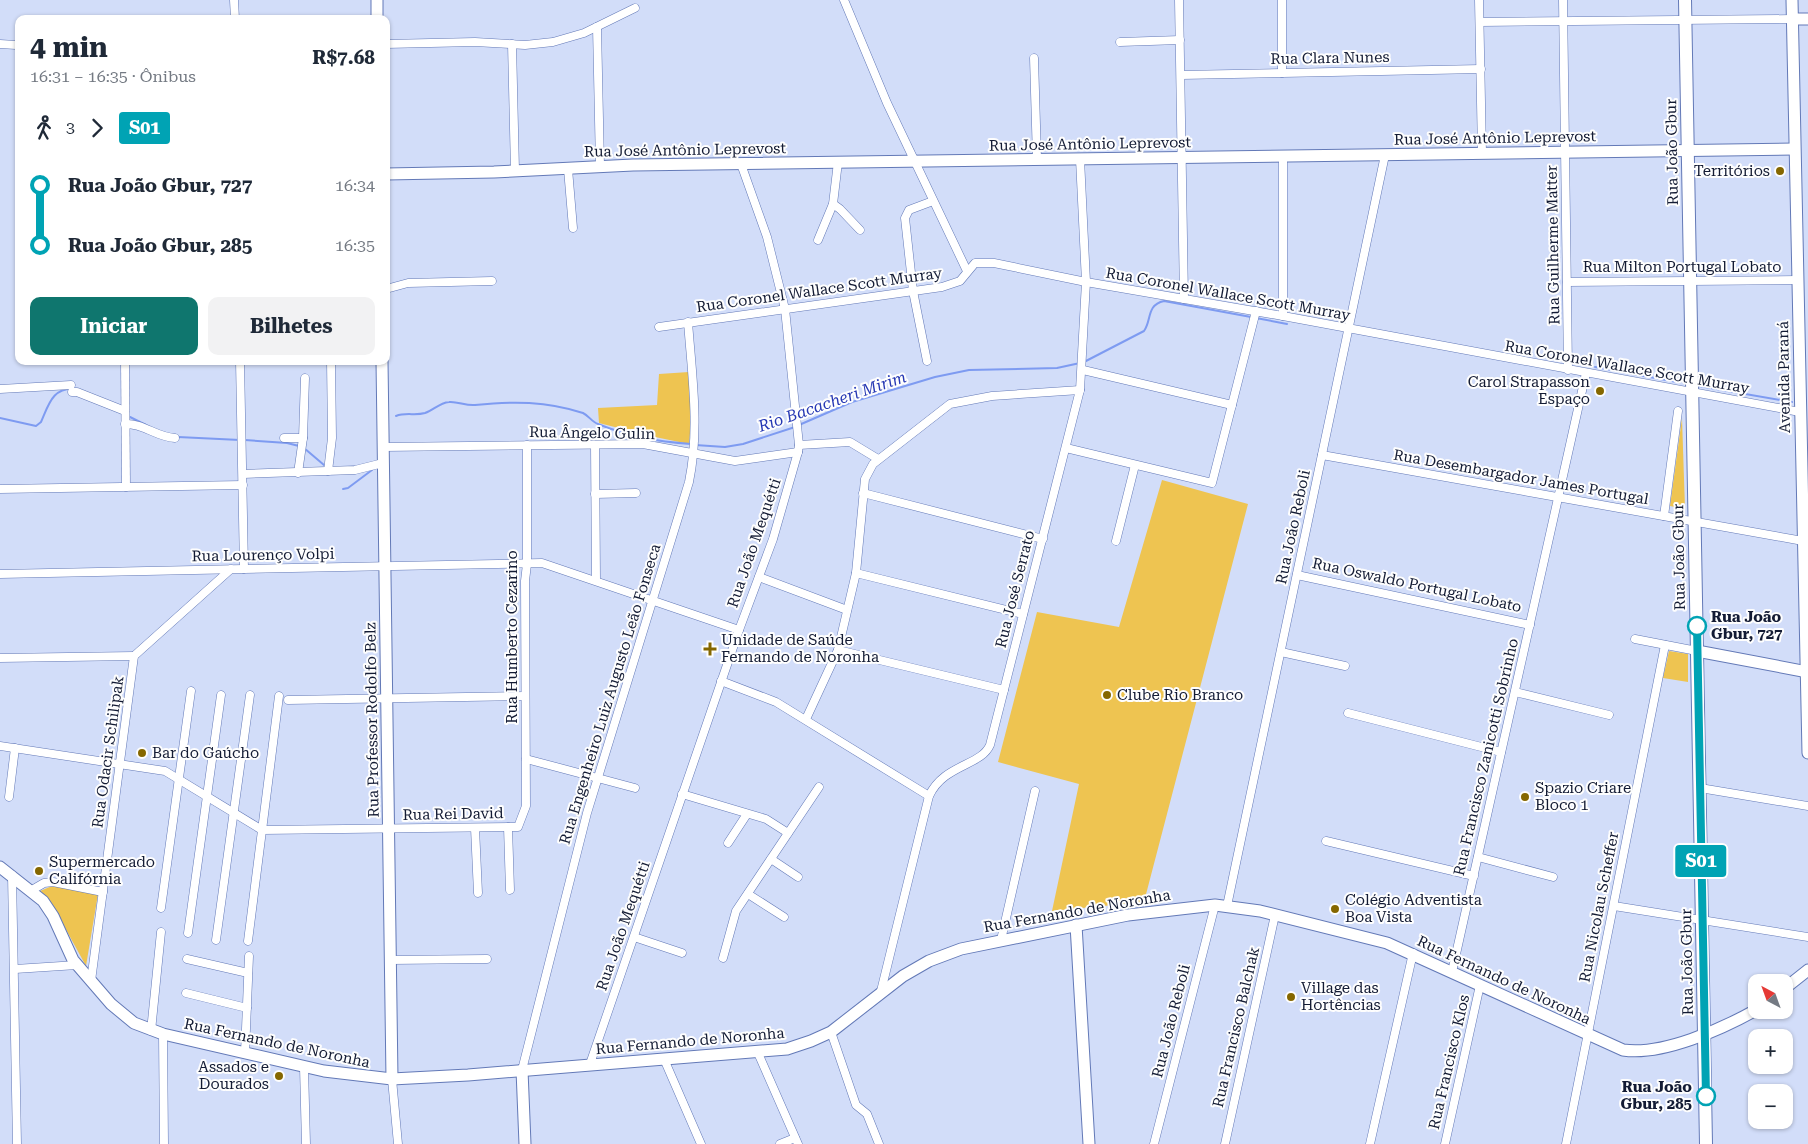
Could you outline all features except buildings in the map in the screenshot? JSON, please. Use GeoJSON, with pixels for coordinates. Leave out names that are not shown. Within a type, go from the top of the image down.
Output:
{"type":"FeatureCollection","features":[{"type":"Feature","properties":{"kind":"main road","name":"Rua João Gbur"},"geometry":{"type":"LineString","coordinates":[[1685,0],[1706,1144]]}},
{"type":"Feature","properties":{"kind":"street"},"geometry":{"type":"LineString","coordinates":[[234,0],[235,15]]}},
{"type":"Feature","properties":{"kind":"street"},"geometry":{"type":"LineString","coordinates":[[377,0],[377,15]]}},
{"type":"Feature","properties":{"kind":"street"},"geometry":{"type":"LineString","coordinates":[[844,0],[887,103],[967,272]]}},
{"type":"Feature","properties":{"kind":"street"},"geometry":{"type":"LineString","coordinates":[[1179,0],[1184,299]]}},
{"type":"Feature","properties":{"kind":"street"},"geometry":{"type":"LineString","coordinates":[[1282,0],[1282,73]]}},
{"type":"Feature","properties":{"kind":"street"},"geometry":{"type":"LineString","coordinates":[[1480,0],[1482,153]]}},
{"type":"Feature","properties":{"kind":"street","name":"Rua Guilherme Matter"},"geometry":{"type":"LineString","coordinates":[[1563,0],[1568,370]]}},
{"type":"Feature","properties":{"kind":"street","name":"Avenida Paraná"},"geometry":{"type":"LineString","coordinates":[[1792,0],[1794,149],[1803,281],[1800,412],[1808,753]]}},
{"type":"Feature","properties":{"kind":"street"},"geometry":{"type":"LineString","coordinates":[[390,44],[476,42],[538,44],[564,40],[597,27],[635,8]]}},
{"type":"Feature","properties":{"kind":"street"},"geometry":{"type":"LineString","coordinates":[[1480,22],[1808,19]]}},
{"type":"Feature","properties":{"kind":"street"},"geometry":{"type":"LineString","coordinates":[[597,27],[600,166]]}},
{"type":"Feature","properties":{"kind":"street"},"geometry":{"type":"LineString","coordinates":[[1120,42],[1180,40]]}},
{"type":"Feature","properties":{"kind":"street"},"geometry":{"type":"LineString","coordinates":[[0,44],[15,45]]}},
{"type":"Feature","properties":{"kind":"street"},"geometry":{"type":"LineString","coordinates":[[512,44],[515,172]]}},
{"type":"Feature","properties":{"kind":"street"},"geometry":{"type":"LineString","coordinates":[[1034,58],[1037,160]]}},
{"type":"Feature","properties":{"kind":"street","name":"Rua Clara Nunes"},"geometry":{"type":"LineString","coordinates":[[1181,75],[1481,69]]}},
{"type":"Feature","properties":{"kind":"street","name":"Rua José Antônio Leprevost"},"geometry":{"type":"LineString","coordinates":[[390,174],[515,172],[600,166],[1794,149]]}},
{"type":"Feature","properties":{"kind":"street","name":"Rua João Reboli"},"geometry":{"type":"LineString","coordinates":[[1227,906],[1385,155]]}},
{"type":"Feature","properties":{"kind":"street"},"geometry":{"type":"LineString","coordinates":[[1283,156],[1283,316]]}},
{"type":"Feature","properties":{"kind":"street","name":"Rua José Serrato"},"geometry":{"type":"LineString","coordinates":[[882,991],[929,796],[937,783],[950,771],[983,756],[988,751],[1080,390],[1083,365],[1086,282],[1080,159]]}},
{"type":"Feature","properties":{"kind":"street"},"geometry":{"type":"LineString","coordinates":[[818,240],[833,204],[838,162]]}},
{"type":"Feature","properties":{"kind":"street","name":"Rua João Mequétti"},"geometry":{"type":"LineString","coordinates":[[590,1064],[721,681],[779,522],[798,448],[785,309],[767,236],[741,164]]}},
{"type":"Feature","properties":{"kind":"street"},"geometry":{"type":"LineString","coordinates":[[568,169],[574,228]]}},
{"type":"Feature","properties":{"kind":"street"},"geometry":{"type":"LineString","coordinates":[[927,361],[913,292],[906,214],[909,210],[933,201]]}},
{"type":"Feature","properties":{"kind":"street"},"geometry":{"type":"LineString","coordinates":[[833,204],[860,230]]}},
{"type":"Feature","properties":{"kind":"street"},"geometry":{"type":"LineString","coordinates":[[959,255],[975,263]]}},
{"type":"Feature","properties":{"kind":"street","name":"Rua Coronel Wallace Scott Murray"},"geometry":{"type":"LineString","coordinates":[[659,327],[913,292],[954,284],[975,263],[994,263],[1086,282],[1256,311],[1348,330],[1800,412]]}},
{"type":"Feature","properties":{"kind":"street"},"geometry":{"type":"LineString","coordinates":[[390,288],[408,283],[492,281]]}},
{"type":"Feature","properties":{"kind":"street","name":"Rua Milton Portugal Lobato"},"geometry":{"type":"LineString","coordinates":[[1567,282],[1803,281]]}},
{"type":"Feature","properties":{"kind":"street"},"geometry":{"type":"LineString","coordinates":[[1066,448],[1212,483],[1256,311]]}},
{"type":"Feature","properties":{"kind":"street","name":"Rua Engenheiro Luiz Augusto Leão Fonseca"},"geometry":{"type":"LineString","coordinates":[[522,1070],[583,826],[689,482],[694,452],[696,419],[688,322]]}},
{"type":"Feature","properties":{"kind":"street"},"geometry":{"type":"LineString","coordinates":[[125,365],[126,487]]}},
{"type":"Feature","properties":{"kind":"street"},"geometry":{"type":"LineString","coordinates":[[240,365],[244,569]]}},
{"type":"Feature","properties":{"kind":"street"},"geometry":{"type":"LineString","coordinates":[[328,471],[332,438],[331,365]]}},
{"type":"Feature","properties":{"kind":"street","name":"Rua Professor Rodolfo Belz"},"geometry":{"type":"LineString","coordinates":[[382,365],[392,1079]]}},
{"type":"Feature","properties":{"kind":"street"},"geometry":{"type":"LineString","coordinates":[[1083,365],[1232,405]]}},
{"type":"Feature","properties":{"kind":"street","name":"Rua Francisco Zanicotti Sobrinho"},"geometry":{"type":"LineString","coordinates":[[1452,972],[1586,373]]}},
{"type":"Feature","properties":{"kind":"street"},"geometry":{"type":"LineString","coordinates":[[298,474],[303,438],[305,378]]}},
{"type":"Feature","properties":{"kind":"street"},"geometry":{"type":"LineString","coordinates":[[0,389],[72,388],[125,412]]}},
{"type":"Feature","properties":{"kind":"street"},"geometry":{"type":"LineString","coordinates":[[806,719],[838,650],[856,573],[866,473],[878,459],[936,413],[956,402],[992,396],[1080,390]]}},
{"type":"Feature","properties":{"kind":"street"},"geometry":{"type":"LineString","coordinates":[[1664,516],[1678,411]]}},
{"type":"Feature","properties":{"kind":"street"},"geometry":{"type":"LineString","coordinates":[[125,424],[136,424],[153,434],[175,438]]}},
{"type":"Feature","properties":{"kind":"street"},"geometry":{"type":"LineString","coordinates":[[284,438],[303,438]]}},
{"type":"Feature","properties":{"kind":"street","name":"Rua Ângelo Gulin"},"geometry":{"type":"LineString","coordinates":[[383,447],[643,444],[735,460],[798,448],[850,442],[878,459]]}},
{"type":"Feature","properties":{"kind":"street","name":"Rua Humberto Cezarino"},"geometry":{"type":"LineString","coordinates":[[518,827],[526,806],[524,581],[527,564],[527,445]]}},
{"type":"Feature","properties":{"kind":"street"},"geometry":{"type":"LineString","coordinates":[[595,445],[596,579]]}},
{"type":"Feature","properties":{"kind":"street","name":"Rua Desembargador James Portugal"},"geometry":{"type":"LineString","coordinates":[[1322,455],[1803,541]]}},
{"type":"Feature","properties":{"kind":"street"},"geometry":{"type":"LineString","coordinates":[[243,474],[298,474],[354,470],[383,463]]}},
{"type":"Feature","properties":{"kind":"street"},"geometry":{"type":"LineString","coordinates":[[1116,541],[1135,465]]}},
{"type":"Feature","properties":{"kind":"street"},"geometry":{"type":"LineString","coordinates":[[0,489],[243,485]]}},
{"type":"Feature","properties":{"kind":"street"},"geometry":{"type":"LineString","coordinates":[[595,494],[636,493]]}},
{"type":"Feature","properties":{"kind":"street"},"geometry":{"type":"LineString","coordinates":[[863,493],[1043,539]]}},
{"type":"Feature","properties":{"kind":"street","name":"Rua Lourenço Volpi"},"geometry":{"type":"LineString","coordinates":[[0,574],[550,564],[739,630]]}},
{"type":"Feature","properties":{"kind":"street","name":"Rua Odacir Schilipak"},"geometry":{"type":"LineString","coordinates":[[90,981],[134,656],[231,569]]}},
{"type":"Feature","properties":{"kind":"street"},"geometry":{"type":"LineString","coordinates":[[856,573],[1023,614]]}},
{"type":"Feature","properties":{"kind":"street","name":"Rua Oswaldo Portugal Lobato"},"geometry":{"type":"LineString","coordinates":[[1297,575],[1530,625]]}},
{"type":"Feature","properties":{"kind":"street"},"geometry":{"type":"LineString","coordinates":[[759,577],[847,610]]}},
{"type":"Feature","properties":{"kind":"street"},"geometry":{"type":"LineString","coordinates":[[1635,639],[1807,672]]}},
{"type":"Feature","properties":{"kind":"street","name":"Rua Nicolau Scheffer"},"geometry":{"type":"LineString","coordinates":[[1566,1144],[1665,645]]}},
{"type":"Feature","properties":{"kind":"street"},"geometry":{"type":"LineString","coordinates":[[838,650],[1004,690]]}},
{"type":"Feature","properties":{"kind":"street"},"geometry":{"type":"LineString","coordinates":[[1280,652],[1345,666]]}},
{"type":"Feature","properties":{"kind":"street"},"geometry":{"type":"LineString","coordinates":[[0,658],[134,656]]}},
{"type":"Feature","properties":{"kind":"street"},"geometry":{"type":"LineString","coordinates":[[721,681],[769,698],[929,796]]}},
{"type":"Feature","properties":{"kind":"street"},"geometry":{"type":"LineString","coordinates":[[161,908],[191,691]]}},
{"type":"Feature","properties":{"kind":"street"},"geometry":{"type":"LineString","coordinates":[[1515,692],[1609,715]]}},
{"type":"Feature","properties":{"kind":"street"},"geometry":{"type":"LineString","coordinates":[[188,932],[221,695]]}},
{"type":"Feature","properties":{"kind":"street"},"geometry":{"type":"LineString","coordinates":[[216,940],[250,695]]}},
{"type":"Feature","properties":{"kind":"street"},"geometry":{"type":"LineString","coordinates":[[248,941],[279,696]]}},
{"type":"Feature","properties":{"kind":"street"},"geometry":{"type":"LineString","coordinates":[[288,700],[525,696]]}},
{"type":"Feature","properties":{"kind":"street"},"geometry":{"type":"LineString","coordinates":[[1348,713],[1502,752]]}},
{"type":"Feature","properties":{"kind":"street"},"geometry":{"type":"LineString","coordinates":[[0,746],[120,762],[165,771],[262,830]]}},
{"type":"Feature","properties":{"kind":"street"},"geometry":{"type":"LineString","coordinates":[[8,796],[15,748]]}},
{"type":"Feature","properties":{"kind":"street"},"geometry":{"type":"LineString","coordinates":[[526,759],[635,788]]}},
{"type":"Feature","properties":{"kind":"street"},"geometry":{"type":"LineString","coordinates":[[723,958],[736,911],[819,787]]}},
{"type":"Feature","properties":{"kind":"street"},"geometry":{"type":"LineString","coordinates":[[1700,788],[1808,806]]}},
{"type":"Feature","properties":{"kind":"street"},"geometry":{"type":"LineString","coordinates":[[1001,940],[1036,791]]}},
{"type":"Feature","properties":{"kind":"street"},"geometry":{"type":"LineString","coordinates":[[682,794],[766,820],[788,833]]}},
{"type":"Feature","properties":{"kind":"street"},"geometry":{"type":"LineString","coordinates":[[728,843],[747,814]]}},
{"type":"Feature","properties":{"kind":"street"},"geometry":{"type":"LineString","coordinates":[[508,827],[510,890]]}},
{"type":"Feature","properties":{"kind":"street","name":"Rua Rei David"},"geometry":{"type":"LineString","coordinates":[[262,830],[518,827]]}},
{"type":"Feature","properties":{"kind":"street"},"geometry":{"type":"LineString","coordinates":[[475,828],[478,893]]}},
{"type":"Feature","properties":{"kind":"street"},"geometry":{"type":"LineString","coordinates":[[1326,841],[1474,876]]}},
{"type":"Feature","properties":{"kind":"street"},"geometry":{"type":"LineString","coordinates":[[1478,857],[1553,877]]}},
{"type":"Feature","properties":{"kind":"street"},"geometry":{"type":"LineString","coordinates":[[771,859],[798,877]]}},
{"type":"Feature","properties":{"kind":"street","name":"Rua Fernando de Noronha"},"geometry":{"type":"LineString","coordinates":[[0,867],[32,890],[53,916],[77,965],[90,981],[126,1017],[151,1031],[304,1067],[341,1074],[392,1079],[758,1053],[799,1046],[830,1032],[882,991],[929,961],[961,949],[1143,912],[1215,905],[1275,915],[1372,939],[1413,953],[1616,1048],[1637,1052],[1660,1049],[1704,1033],[1748,1014]]}},
{"type":"Feature","properties":{"kind":"street"},"geometry":{"type":"LineString","coordinates":[[12,875],[18,1144]]}},
{"type":"Feature","properties":{"kind":"street"},"geometry":{"type":"LineString","coordinates":[[32,890],[44,883],[53,882],[103,892]]}},
{"type":"Feature","properties":{"kind":"street"},"geometry":{"type":"LineString","coordinates":[[748,894],[784,917]]}},
{"type":"Feature","properties":{"kind":"street","name":"Rua João Reboli"},"geometry":{"type":"LineString","coordinates":[[1154,1144],[1215,905]]}},
{"type":"Feature","properties":{"kind":"street"},"geometry":{"type":"LineString","coordinates":[[1614,906],[1808,937]]}},
{"type":"Feature","properties":{"kind":"street","name":"Rua Francisco Balchak"},"geometry":{"type":"LineString","coordinates":[[1224,1144],[1275,915]]}},
{"type":"Feature","properties":{"kind":"street"},"geometry":{"type":"LineString","coordinates":[[1076,925],[1089,1144]]}},
{"type":"Feature","properties":{"kind":"street"},"geometry":{"type":"LineString","coordinates":[[151,1031],[161,932]]}},
{"type":"Feature","properties":{"kind":"street"},"geometry":{"type":"LineString","coordinates":[[634,937],[682,953]]}},
{"type":"Feature","properties":{"kind":"street"},"geometry":{"type":"LineString","coordinates":[[1370,1144],[1413,953]]}},
{"type":"Feature","properties":{"kind":"street"},"geometry":{"type":"LineString","coordinates":[[245,1053],[249,956]]}},
{"type":"Feature","properties":{"kind":"street"},"geometry":{"type":"LineString","coordinates":[[187,959],[248,973]]}},
{"type":"Feature","properties":{"kind":"street"},"geometry":{"type":"LineString","coordinates":[[390,960],[486,959]]}},
{"type":"Feature","properties":{"kind":"street"},"geometry":{"type":"LineString","coordinates":[[14,969],[77,965]]}},
{"type":"Feature","properties":{"kind":"street"},"geometry":{"type":"LineString","coordinates":[[1793,982],[1808,970]]}},
{"type":"Feature","properties":{"kind":"street","name":"Rua Francisco Klos"},"geometry":{"type":"LineString","coordinates":[[1445,1144],[1480,985]]}},
{"type":"Feature","properties":{"kind":"street"},"geometry":{"type":"LineString","coordinates":[[186,993],[247,1008]]}},
{"type":"Feature","properties":{"kind":"street"},"geometry":{"type":"LineString","coordinates":[[830,1032],[856,1105],[867,1114],[879,1144]]}},
{"type":"Feature","properties":{"kind":"street"},"geometry":{"type":"LineString","coordinates":[[163,1034],[164,1144]]}},
{"type":"Feature","properties":{"kind":"street"},"geometry":{"type":"LineString","coordinates":[[758,1053],[796,1141],[780,1144]]}},
{"type":"Feature","properties":{"kind":"street"},"geometry":{"type":"LineString","coordinates":[[664,1059],[701,1144]]}},
{"type":"Feature","properties":{"kind":"street"},"geometry":{"type":"LineString","coordinates":[[304,1067],[306,1144]]}},
{"type":"Feature","properties":{"kind":"street"},"geometry":{"type":"LineString","coordinates":[[522,1070],[525,1144]]}},
{"type":"Feature","properties":{"kind":"street"},"geometry":{"type":"LineString","coordinates":[[392,1079],[398,1144]]}},
{"type":"Feature","properties":{"kind":"shaded area"},"geometry":{"type":"Polygon","coordinates":[[[689,372],[691,422],[689,444],[655,437],[645,430],[634,432],[599,423],[598,408],[657,405],[659,374],[689,372]]]}},
{"type":"Feature","properties":{"kind":"shaded area"},"geometry":{"type":"Polygon","coordinates":[[[1682,418],[1685,509],[1670,506],[1682,418]]]}},
{"type":"Feature","properties":{"kind":"shaded area","name":"Clube Rio Branco"},"geometry":{"type":"Polygon","coordinates":[[[1162,480],[1248,504],[1144,902],[1052,911],[1079,784],[998,762],[1037,612],[1119,627],[1162,480]]]}},
{"type":"Feature","properties":{"kind":"shaded area"},"geometry":{"type":"Polygon","coordinates":[[[1669,651],[1688,654],[1688,682],[1663,678],[1669,651]]]}},
{"type":"Feature","properties":{"kind":"shaded area"},"geometry":{"type":"Polygon","coordinates":[[[52,886],[98,894],[86,966],[58,915],[40,891],[52,886]]]}},
{"type":"Feature","properties":{"kind":"waterway","name":"Rio Bacacheri Mirim"},"geometry":{"type":"LineString","coordinates":[[1084,362],[1144,331],[1152,309],[1158,303],[1164,301],[1251,317]]}},
{"type":"Feature","properties":{"kind":"waterway","name":"Rio Bacacheri Mirim"},"geometry":{"type":"LineString","coordinates":[[1256,318],[1287,324]]}},
{"type":"Feature","properties":{"kind":"waterway","name":"Rio Bacacheri Mirim"},"geometry":{"type":"LineString","coordinates":[[799,425],[852,402],[935,377],[969,370],[1057,368],[1080,363]]}},
{"type":"Feature","properties":{"kind":"waterway","name":"Rio Bacacheri Mirim"},"geometry":{"type":"LineString","coordinates":[[1595,367],[1677,382]]}},
{"type":"Feature","properties":{"kind":"waterway","name":"Rio Bacacheri Mirim"},"geometry":{"type":"LineString","coordinates":[[1699,386],[1792,402]]}},
{"type":"Feature","properties":{"kind":"waterway","name":"Rio Bacacheri Mirim"},"geometry":{"type":"LineString","coordinates":[[0,418],[36,426],[41,422],[56,394],[68,389],[76,389]]}},
{"type":"Feature","properties":{"kind":"waterway","name":"Rio Bacacheri Mirim"},"geometry":{"type":"LineString","coordinates":[[396,416],[425,413],[449,402],[472,405],[503,403],[543,404],[583,413],[596,423],[632,435],[667,442],[691,444]]}},
{"type":"Feature","properties":{"kind":"waterway","name":"Rio Bacacheri Mirim"},"geometry":{"type":"LineString","coordinates":[[130,417],[146,425]]}},
{"type":"Feature","properties":{"kind":"waterway","name":"Rio Bacacheri Mirim"},"geometry":{"type":"LineString","coordinates":[[695,445],[725,447],[743,444],[795,427]]}},
{"type":"Feature","properties":{"kind":"waterway","name":"Rio Bacacheri Mirim"},"geometry":{"type":"LineString","coordinates":[[178,437],[240,440]]}},
{"type":"Feature","properties":{"kind":"waterway","name":"Rio Bacacheri Mirim"},"geometry":{"type":"LineString","coordinates":[[245,440],[287,443],[299,446]]}},
{"type":"Feature","properties":{"kind":"waterway","name":"Rio Bacacheri Mirim"},"geometry":{"type":"LineString","coordinates":[[304,448],[324,465]]}},
{"type":"Feature","properties":{"kind":"waterway","name":"Rio Bacacheri Mirim"},"geometry":{"type":"LineString","coordinates":[[343,489],[348,488],[372,470]]}},
{"type":"Feature","properties":{"kind":"bus line","name":"S01"},"geometry":{"type":"LineString","coordinates":[[1697,626],[1706,1096]]}},
{"type":"Feature","properties":{"kind":"place","name":"Territórios"},"geometry":{"type":"Point","coordinates":[1780,171]}},
{"type":"Feature","properties":{"kind":"place","name":"Carol Strapasson Espaço"},"geometry":{"type":"Point","coordinates":[1600,391]}},
{"type":"Feature","properties":{"kind":"place","name":"Rua João Gbur, 727"},"geometry":{"type":"Point","coordinates":[1697,626]}},
{"type":"Feature","properties":{"kind":"place","name":"Unidade de Saúde Fernando de Noronha"},"geometry":{"type":"Point","coordinates":[710,649]}},
{"type":"Feature","properties":{"kind":"place","name":"Clube Rio Branco"},"geometry":{"type":"Point","coordinates":[1107,695]}},
{"type":"Feature","properties":{"kind":"place","name":"Bar do Gaúcho"},"geometry":{"type":"Point","coordinates":[142,753]}},
{"type":"Feature","properties":{"kind":"place","name":"Spazio Criare Bloco 1"},"geometry":{"type":"Point","coordinates":[1525,797]}},
{"type":"Feature","properties":{"kind":"place","name":"Supermercado Califórnia"},"geometry":{"type":"Point","coordinates":[39,871]}},
{"type":"Feature","properties":{"kind":"place","name":"Colégio Adventista Boa Vista"},"geometry":{"type":"Point","coordinates":[1335,909]}},
{"type":"Feature","properties":{"kind":"place","name":"Village das Hortências"},"geometry":{"type":"Point","coordinates":[1291,997]}},
{"type":"Feature","properties":{"kind":"place","name":"Assados e Dourados"},"geometry":{"type":"Point","coordinates":[279,1076]}},
{"type":"Feature","properties":{"kind":"place","name":"Rua João Gbur, 285"},"geometry":{"type":"Point","coordinates":[1706,1096]}}]}
